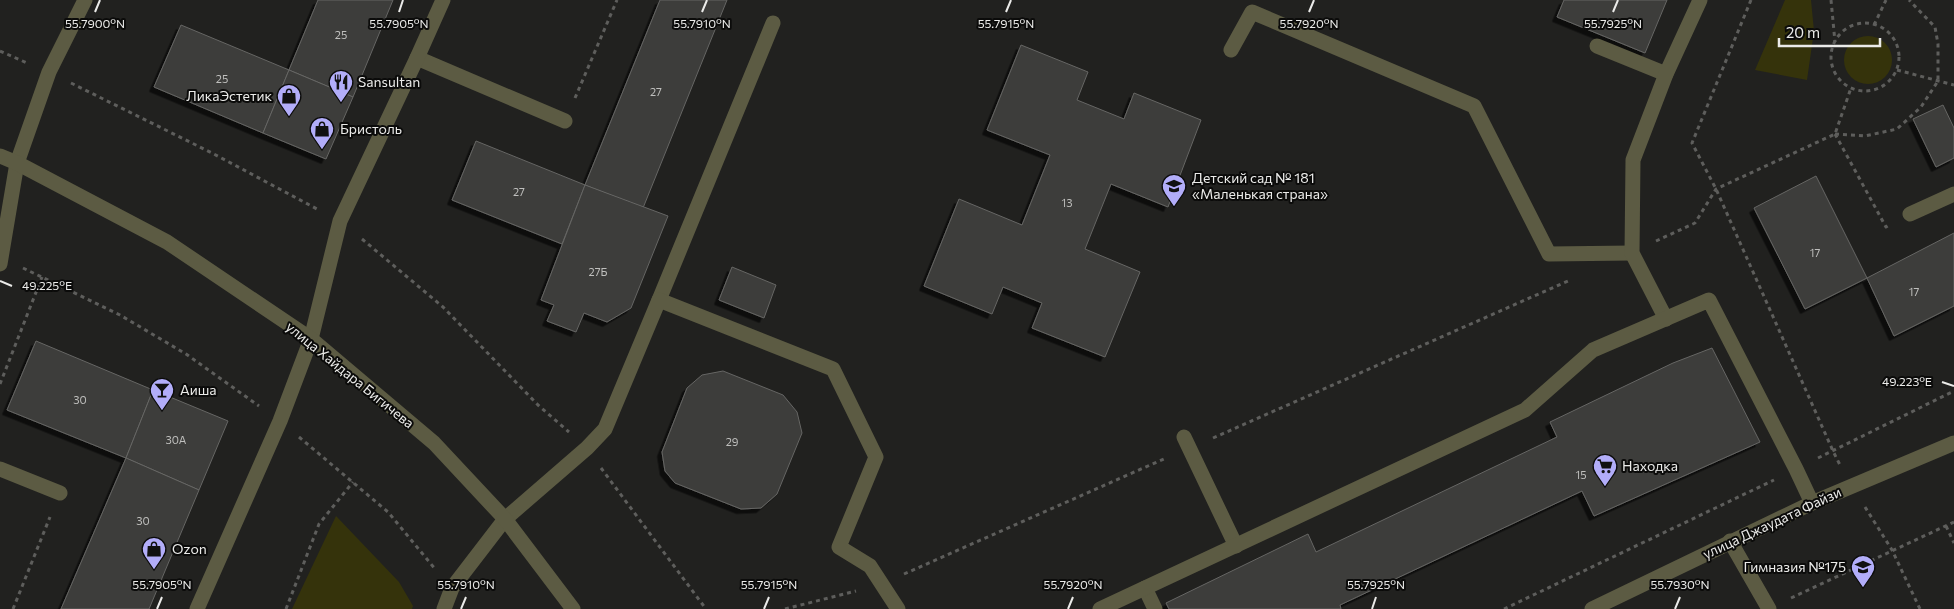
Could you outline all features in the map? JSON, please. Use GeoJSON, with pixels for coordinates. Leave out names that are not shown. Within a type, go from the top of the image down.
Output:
{"type":"FeatureCollection","features":[{"type":"Feature","properties":{"kind":"street"},"geometry":{"type":"LineString","coordinates":[[1,261],[17,163],[49,72],[85,0]]}},
{"type":"Feature","properties":{"kind":"street"},"geometry":{"type":"LineString","coordinates":[[197,609],[280,421],[310,339],[340,221],[418,58],[443,0]]}},
{"type":"Feature","properties":{"kind":"street"},"geometry":{"type":"LineString","coordinates":[[1666,319],[1632,253],[1633,160],[1666,74],[1700,0]]}},
{"type":"Feature","properties":{"kind":"street"},"geometry":{"type":"LineString","coordinates":[[1231,50],[1252,12],[1474,106],[1549,254],[1632,253]]}},
{"type":"Feature","properties":{"kind":"street"},"geometry":{"type":"LineString","coordinates":[[444,609],[452,588],[504,519],[587,448],[605,429],[773,24]]}},
{"type":"Feature","properties":{"kind":"street"},"geometry":{"type":"LineString","coordinates":[[1597,46],[1666,74]]}},
{"type":"Feature","properties":{"kind":"street"},"geometry":{"type":"LineString","coordinates":[[418,58],[565,121]]}},
{"type":"Feature","properties":{"kind":"street","name":"улица Хайдара Бигичева"},"geometry":{"type":"LineString","coordinates":[[0,156],[17,163],[167,242],[310,339],[434,443],[504,519],[573,609]]}},
{"type":"Feature","properties":{"kind":"street"},"geometry":{"type":"LineString","coordinates":[[1910,214],[1954,194]]}},
{"type":"Feature","properties":{"kind":"street"},"geometry":{"type":"LineString","coordinates":[[659,300],[833,368],[876,457],[839,548],[870,566],[898,609]]}},
{"type":"Feature","properties":{"kind":"street"},"geometry":{"type":"LineString","coordinates":[[1100,609],[1525,410],[1593,350],[1709,300],[1812,503]]}},
{"type":"Feature","properties":{"kind":"street"},"geometry":{"type":"LineString","coordinates":[[1187,442],[1236,546]]}},
{"type":"Feature","properties":{"kind":"street","name":"улица Джаудата Файзи"},"geometry":{"type":"LineString","coordinates":[[1592,609],[1812,503],[1954,443]]}},
{"type":"Feature","properties":{"kind":"street"},"geometry":{"type":"LineString","coordinates":[[0,470],[60,493]]}},
{"type":"Feature","properties":{"kind":"street"},"geometry":{"type":"LineString","coordinates":[[1730,541],[1769,609]]}},
{"type":"Feature","properties":{"kind":"street"},"geometry":{"type":"LineString","coordinates":[[1145,588],[1155,609]]}},
{"type":"Feature","properties":{"kind":"path"},"geometry":{"type":"LineString","coordinates":[[565,121],[617,0]]}},
{"type":"Feature","properties":{"kind":"path"},"geometry":{"type":"LineString","coordinates":[[1751,0],[1692,143],[1716,189],[1833,451],[1852,486],[1892,550],[1920,609]]}},
{"type":"Feature","properties":{"kind":"path"},"geometry":{"type":"LineString","coordinates":[[1831,0],[1835,42]]}},
{"type":"Feature","properties":{"kind":"path"},"geometry":{"type":"LineString","coordinates":[[1874,25],[1886,0]]}},
{"type":"Feature","properties":{"kind":"path"},"geometry":{"type":"LineString","coordinates":[[1632,253],[1695,223],[1716,189],[1834,134],[1865,136],[1896,129],[1921,107],[1938,81],[1938,44],[1935,27],[1909,0]]}},
{"type":"Feature","properties":{"kind":"path"},"geometry":{"type":"LineString","coordinates":[[1862,24],[1874,25],[1884,29],[1898,47],[1897,70],[1883,86],[1873,90],[1862,91],[1851,88],[1835,74],[1832,52],[1835,42],[1851,26],[1862,24]]}},
{"type":"Feature","properties":{"kind":"path"},"geometry":{"type":"LineString","coordinates":[[0,51],[49,72],[212,153],[340,221],[443,307],[538,405],[587,448],[706,609]]}},
{"type":"Feature","properties":{"kind":"path"},"geometry":{"type":"LineString","coordinates":[[1897,70],[1954,85]]}},
{"type":"Feature","properties":{"kind":"path"},"geometry":{"type":"LineString","coordinates":[[1851,88],[1834,134],[1886,227],[1910,214]]}},
{"type":"Feature","properties":{"kind":"path"},"geometry":{"type":"LineString","coordinates":[[1,261],[42,277],[120,315],[186,354],[280,421],[388,512],[452,588]]}},
{"type":"Feature","properties":{"kind":"path"},"geometry":{"type":"LineString","coordinates":[[0,384],[42,277]]}},
{"type":"Feature","properties":{"kind":"path"},"geometry":{"type":"LineString","coordinates":[[785,609],[881,584],[1187,442],[1568,281]]}},
{"type":"Feature","properties":{"kind":"path"},"geometry":{"type":"LineString","coordinates":[[1504,609],[1954,391]]}},
{"type":"Feature","properties":{"kind":"path"},"geometry":{"type":"LineString","coordinates":[[286,609],[319,524],[353,482]]}},
{"type":"Feature","properties":{"kind":"path"},"geometry":{"type":"LineString","coordinates":[[13,609],[60,493]]}},
{"type":"Feature","properties":{"kind":"path"},"geometry":{"type":"LineString","coordinates":[[1769,609],[1954,522]]}},
{"type":"Feature","properties":{"kind":"path"},"geometry":{"type":"LineString","coordinates":[[1946,526],[1954,543]]}},
{"type":"Feature","properties":{"kind":"shaded area"},"geometry":{"type":"Polygon","coordinates":[[[1785,0],[1811,0],[1814,31],[1807,80],[1755,70],[1785,0]]]}},
{"type":"Feature","properties":{"kind":"shaded area"},"geometry":{"type":"Polygon","coordinates":[[[1863,36],[1873,36],[1885,43],[1892,55],[1892,65],[1885,77],[1873,84],[1863,84],[1855,80],[1848,73],[1844,65],[1844,55],[1848,47],[1855,40],[1863,36]]]}},
{"type":"Feature","properties":{"kind":"shaded area"},"geometry":{"type":"Polygon","coordinates":[[[336,516],[399,582],[413,606],[412,609],[292,609],[336,516]]]}},
{"type":"Feature","properties":{"kind":"building"},"geometry":{"type":"Polygon","coordinates":[[[318,0],[393,0],[353,97],[289,70],[318,0]]]}},
{"type":"Feature","properties":{"kind":"building"},"geometry":{"type":"Polygon","coordinates":[[[660,0],[727,0],[643,208],[585,185],[660,0]]]}},
{"type":"Feature","properties":{"kind":"building"},"geometry":{"type":"Polygon","coordinates":[[[1564,0],[1667,0],[1645,53],[1557,17],[1564,0]]]}},
{"type":"Feature","properties":{"kind":"building"},"geometry":{"type":"Polygon","coordinates":[[[181,25],[289,70],[263,133],[154,87],[181,25]]]}},
{"type":"Feature","properties":{"kind":"building"},"geometry":{"type":"Polygon","coordinates":[[[1021,45],[1088,72],[1077,100],[1124,119],[1134,93],[1201,120],[1168,207],[1111,184],[1085,249],[1140,272],[1105,357],[1032,328],[1042,303],[1003,287],[992,314],[924,286],[959,199],[1022,225],[1050,155],[987,130],[1021,45]]]}},
{"type":"Feature","properties":{"kind":"building"},"geometry":{"type":"Polygon","coordinates":[[[289,70],[353,97],[326,159],[263,133],[289,70]]]}},
{"type":"Feature","properties":{"kind":"building"},"geometry":{"type":"Polygon","coordinates":[[[1943,105],[1954,128],[1954,158],[1936,167],[1913,119],[1943,105]]]}},
{"type":"Feature","properties":{"kind":"building"},"geometry":{"type":"Polygon","coordinates":[[[476,141],[585,185],[562,244],[452,200],[476,141]]]}},
{"type":"Feature","properties":{"kind":"building"},"geometry":{"type":"Polygon","coordinates":[[[1816,176],[1867,278],[1805,309],[1754,208],[1816,176]]]}},
{"type":"Feature","properties":{"kind":"building"},"geometry":{"type":"Polygon","coordinates":[[[585,185],[668,216],[631,308],[607,322],[584,313],[576,332],[547,321],[554,305],[541,300],[585,185]]]}},
{"type":"Feature","properties":{"kind":"building"},"geometry":{"type":"Polygon","coordinates":[[[1954,233],[1954,306],[1894,336],[1867,278],[1954,233]]]}},
{"type":"Feature","properties":{"kind":"building"},"geometry":{"type":"Polygon","coordinates":[[[732,267],[776,285],[764,318],[719,300],[732,267]]]}},
{"type":"Feature","properties":{"kind":"building"},"geometry":{"type":"Polygon","coordinates":[[[36,341],[153,390],[126,458],[7,410],[36,341]]]}},
{"type":"Feature","properties":{"kind":"building"},"geometry":{"type":"Polygon","coordinates":[[[1712,348],[1760,442],[1594,516],[1582,491],[1340,605],[1341,609],[1169,609],[1166,603],[1308,534],[1316,552],[1557,437],[1550,422],[1673,363],[1712,348]]]}},
{"type":"Feature","properties":{"kind":"building"},"geometry":{"type":"Polygon","coordinates":[[[723,371],[783,395],[797,412],[802,433],[777,494],[761,508],[741,509],[675,483],[665,471],[662,452],[687,388],[702,375],[723,371]]]}},
{"type":"Feature","properties":{"kind":"building"},"geometry":{"type":"Polygon","coordinates":[[[153,390],[228,421],[199,490],[126,458],[153,390]]]}},
{"type":"Feature","properties":{"kind":"building"},"geometry":{"type":"Polygon","coordinates":[[[126,458],[199,490],[149,609],[61,609],[126,458]]]}},
{"type":"Feature","properties":{"kind":"place","name":"Sansultan"},"geometry":{"type":"Point","coordinates":[341,103]}},
{"type":"Feature","properties":{"kind":"place","name":"ЛикаЭстетик"},"geometry":{"type":"Point","coordinates":[289,117]}},
{"type":"Feature","properties":{"kind":"place","name":"Бристоль"},"geometry":{"type":"Point","coordinates":[322,150]}},
{"type":"Feature","properties":{"kind":"place","name":"Детский сад № 181 «Маленькая страна»"},"geometry":{"type":"Point","coordinates":[1174,207]}},
{"type":"Feature","properties":{"kind":"place","name":"Аиша"},"geometry":{"type":"Point","coordinates":[162,411]}},
{"type":"Feature","properties":{"kind":"place","name":"Находка"},"geometry":{"type":"Point","coordinates":[1605,487]}},
{"type":"Feature","properties":{"kind":"place","name":"Ozon"},"geometry":{"type":"Point","coordinates":[154,570]}},
{"type":"Feature","properties":{"kind":"place","name":"Гимназия №175"},"geometry":{"type":"Point","coordinates":[1863,588]}}]}
